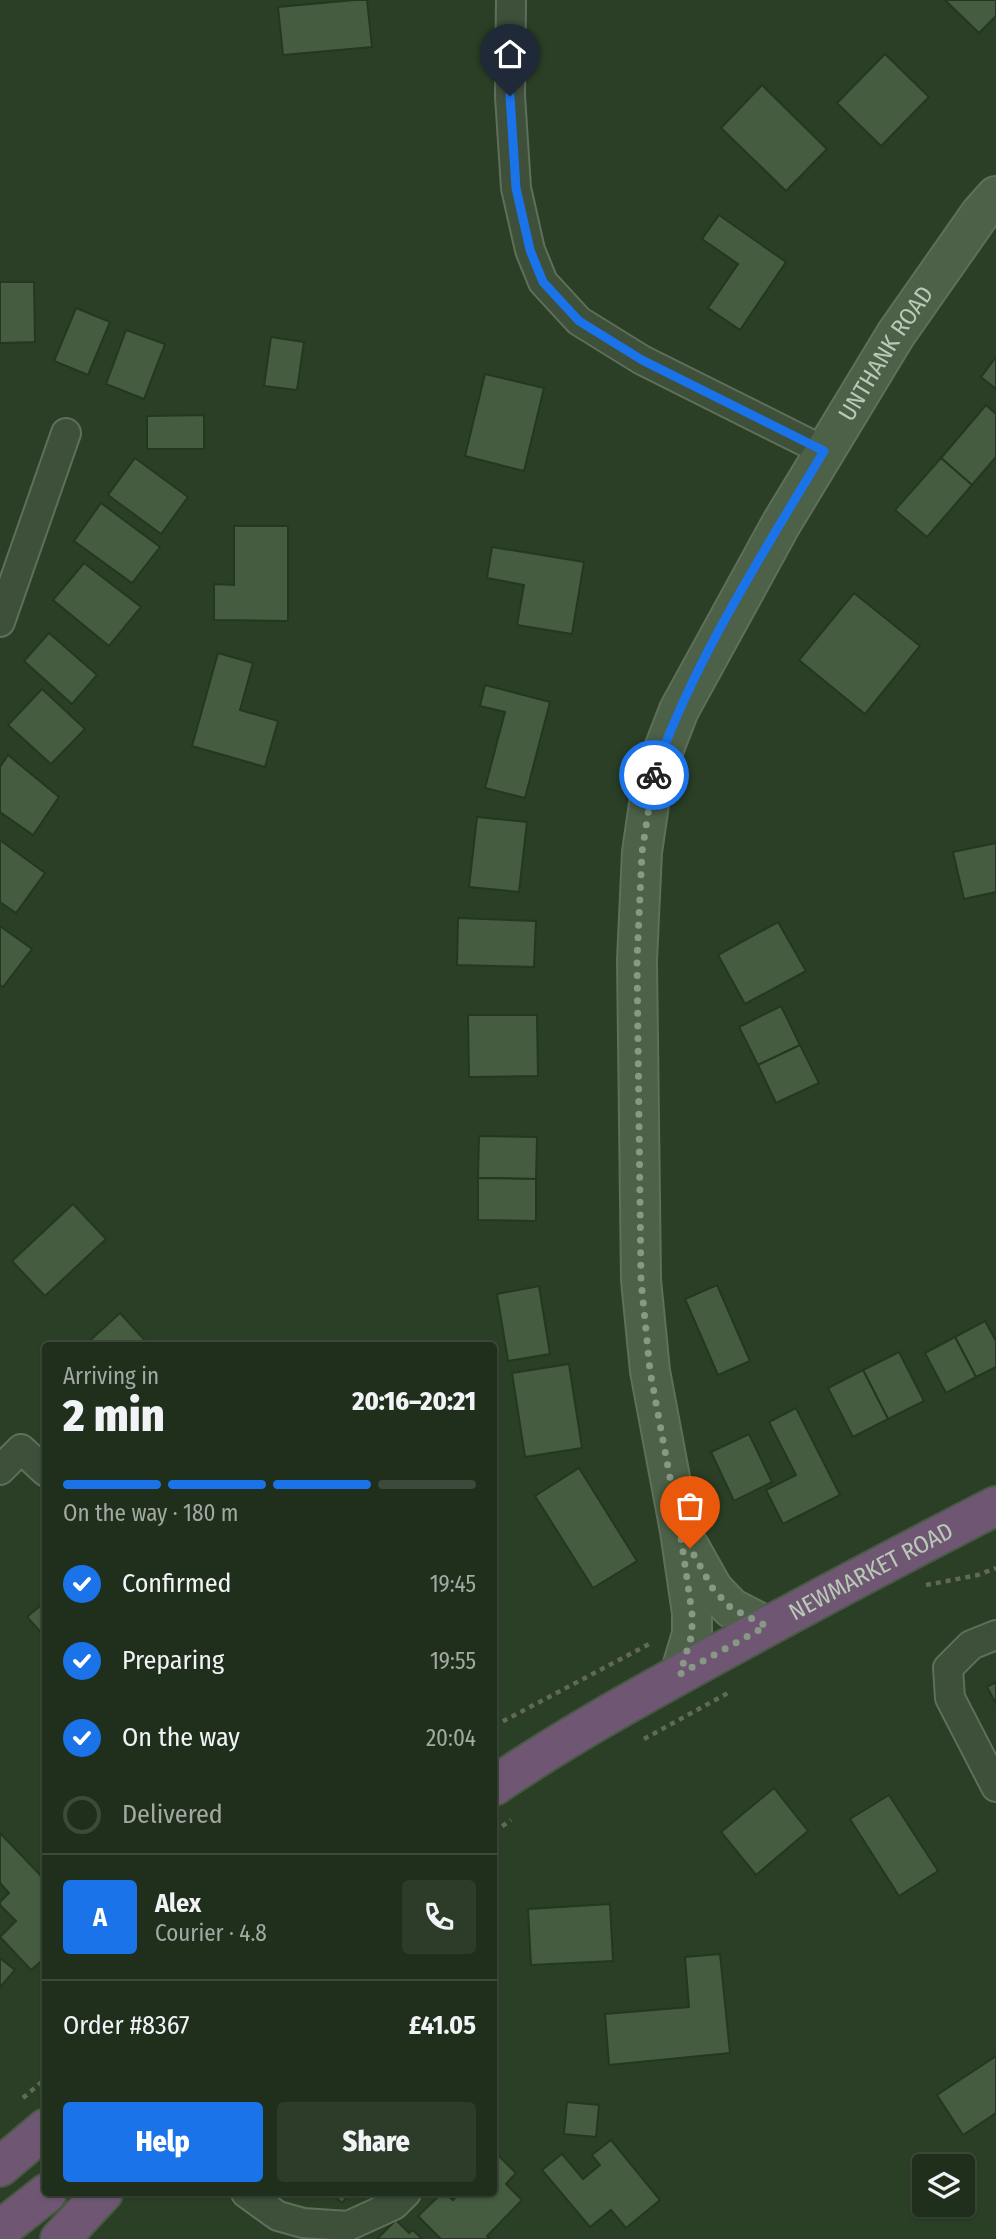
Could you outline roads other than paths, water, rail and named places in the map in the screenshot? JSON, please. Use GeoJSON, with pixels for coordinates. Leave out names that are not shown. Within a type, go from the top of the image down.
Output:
{"type":"FeatureCollection","features":[{"type":"Feature","properties":{"kind":"highway","name":"NEWMARKET ROAD"},"geometry":{"type":"LineString","coordinates":[[497,1784],[558,1743],[766,1626],[996,1506]]}},
{"type":"Feature","properties":{"kind":"highway"},"geometry":{"type":"LineString","coordinates":[[5,2159],[42,2131]]}},
{"type":"Feature","properties":{"kind":"highway"},"geometry":{"type":"LineString","coordinates":[[0,2230],[43,2196]]}},
{"type":"Feature","properties":{"kind":"highway"},"geometry":{"type":"LineString","coordinates":[[60,2239],[100,2196]]}},
{"type":"Feature","properties":{"kind":"street"},"geometry":{"type":"LineString","coordinates":[[511,0],[510,96],[516,188],[530,250],[543,282],[579,321],[642,360],[824,451]]}},
{"type":"Feature","properties":{"kind":"street","name":"UNTHANK ROAD"},"geometry":{"type":"LineString","coordinates":[[680,1674],[692,1634],[692,1613],[680,1531],[650,1371],[641,1280],[637,960],[642,852],[653,777],[679,710],[824,451],[896,334],[980,214],[996,196]]}},
{"type":"Feature","properties":{"kind":"street"},"geometry":{"type":"LineString","coordinates":[[0,622],[66,433]]}},
{"type":"Feature","properties":{"kind":"street"},"geometry":{"type":"LineString","coordinates":[[0,1470],[21,1450],[42,1468]]}},
{"type":"Feature","properties":{"kind":"street","name":"UNTHANK ROAD"},"geometry":{"type":"LineString","coordinates":[[680,1531],[713,1589],[731,1608],[766,1626]]}},
{"type":"Feature","properties":{"kind":"street"},"geometry":{"type":"LineString","coordinates":[[996,1635],[971,1645],[948,1668],[950,1698],[996,1787]]}},
{"type":"Feature","properties":{"kind":"street"},"geometry":{"type":"LineString","coordinates":[[250,2196],[278,2216],[303,2223],[348,2226],[394,2205],[403,2196]]}}]}
